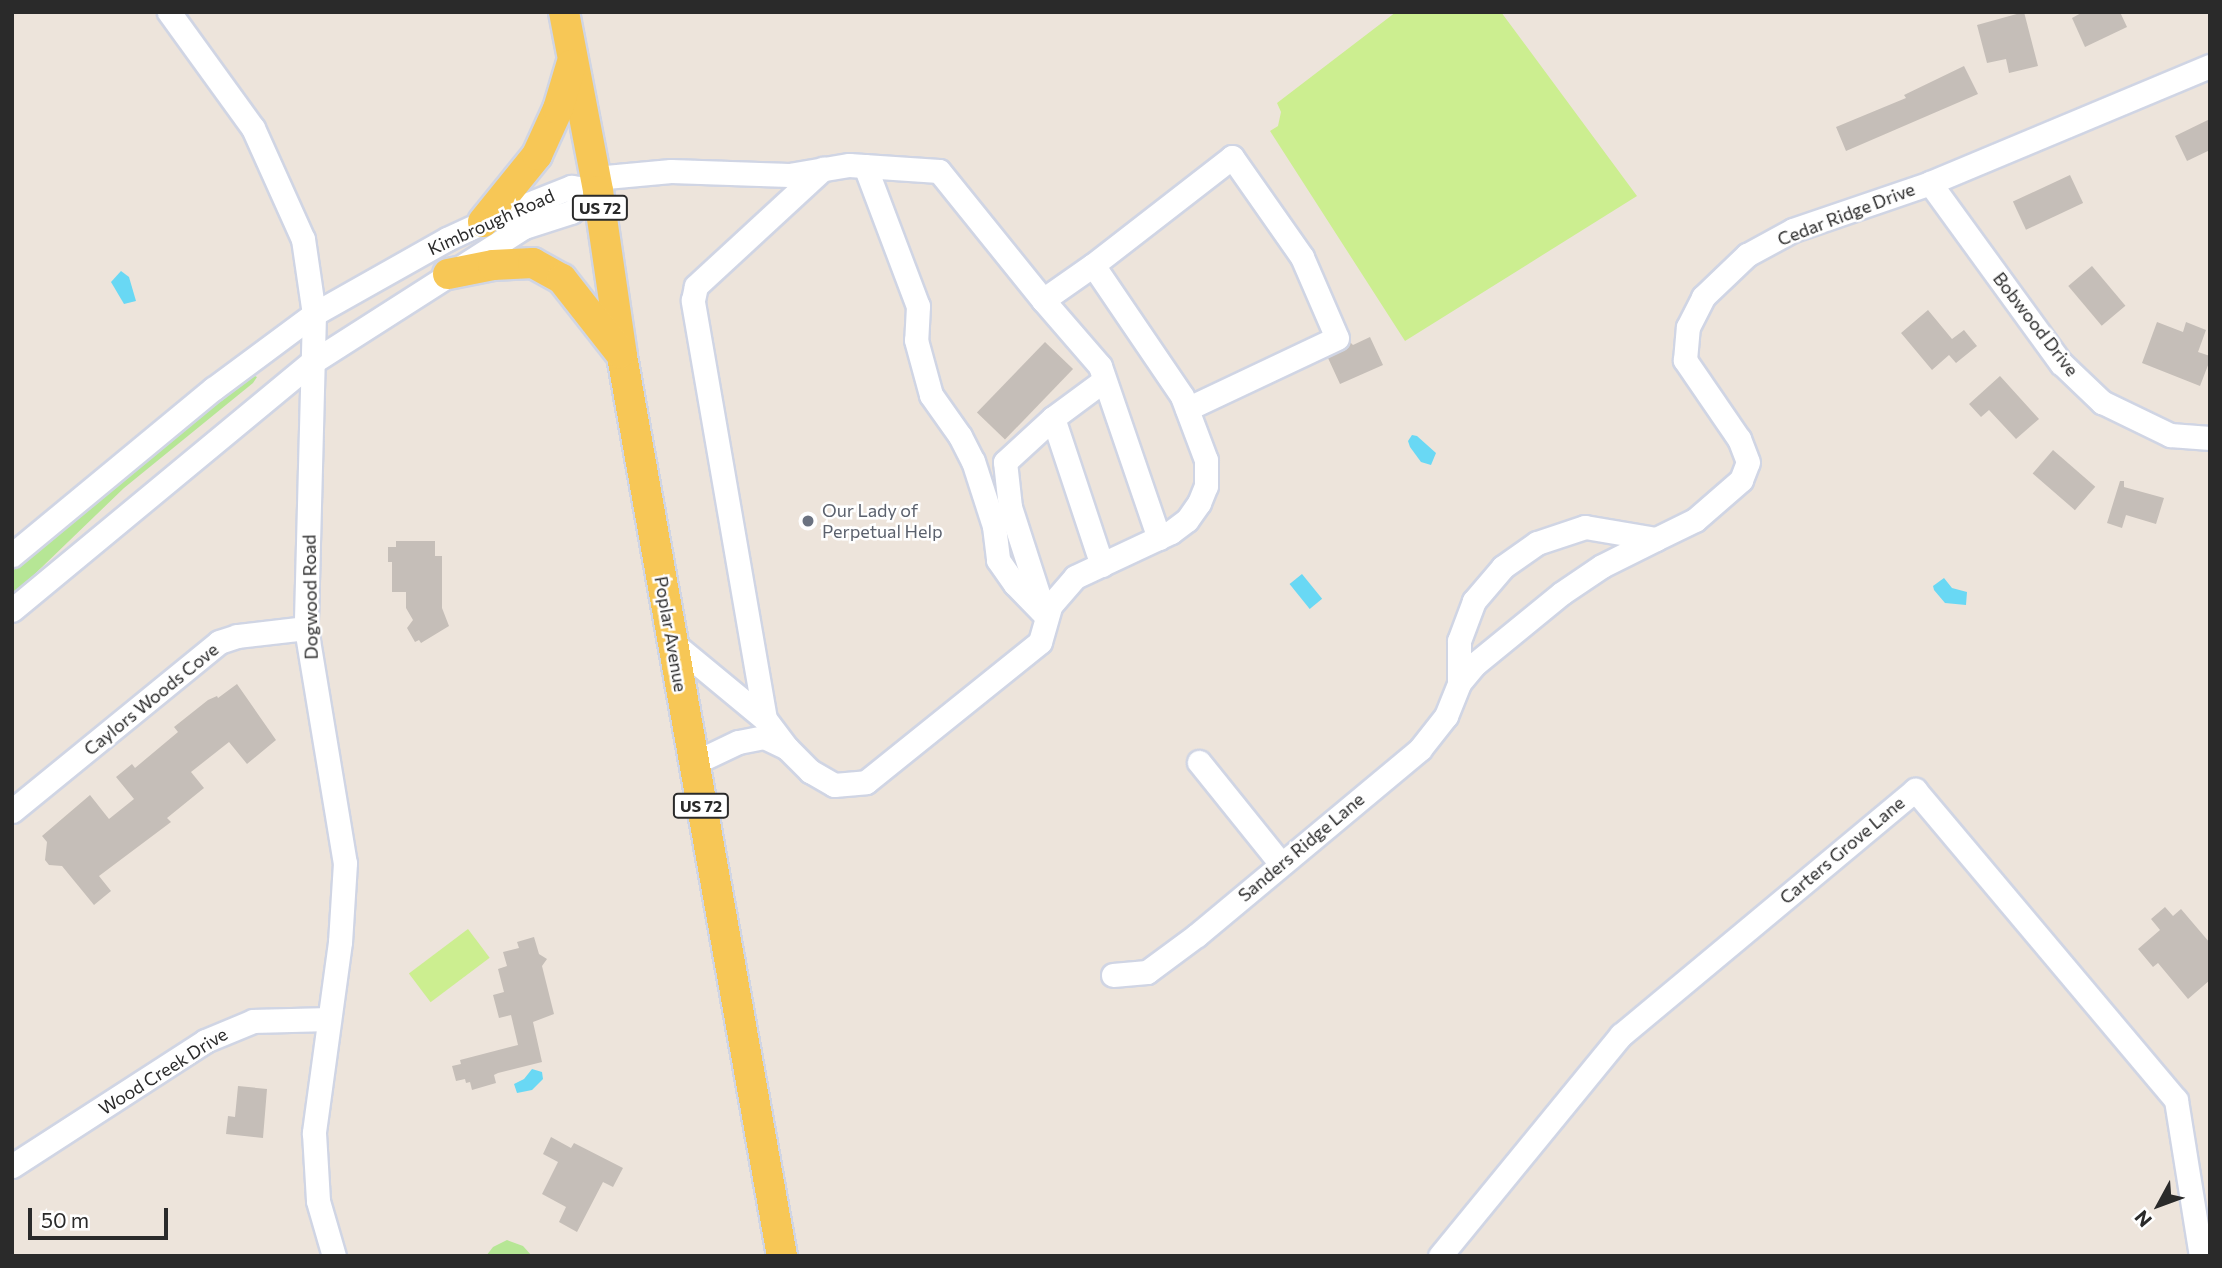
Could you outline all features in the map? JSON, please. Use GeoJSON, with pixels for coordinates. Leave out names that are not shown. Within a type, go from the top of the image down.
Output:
{"type":"FeatureCollection","features":[{"type":"Feature","properties":{"kind":"main road","name":"Poplar Avenue"},"geometry":{"type":"LineString","coordinates":[[564,12],[597,184],[622,356],[782,1256]]}},
{"type":"Feature","properties":{"kind":"main road"},"geometry":{"type":"LineString","coordinates":[[483,222],[537,155],[558,109],[572,62]]}},
{"type":"Feature","properties":{"kind":"main road"},"geometry":{"type":"LineString","coordinates":[[448,274],[493,265],[533,263],[562,279],[622,356]]}},
{"type":"Feature","properties":{"kind":"street","name":"Dogwood Road"},"geometry":{"type":"LineString","coordinates":[[179,17],[253,128],[303,239],[314,314],[306,628],[345,863],[343,918],[314,1133],[318,1201],[334,1256]]}},
{"type":"Feature","properties":{"kind":"street","name":"Cedar Ridge Drive"},"geometry":{"type":"LineString","coordinates":[[1695,520],[1741,480],[1748,462],[1739,439],[1685,360],[1688,327],[1703,297],[1747,255],[1793,230],[1930,183],[2210,66]]}},
{"type":"Feature","properties":{"kind":"street"},"geometry":{"type":"LineString","coordinates":[[1043,300],[1093,265],[1232,157],[1302,257],[1337,338],[1185,402]]}},
{"type":"Feature","properties":{"kind":"street"},"geometry":{"type":"LineString","coordinates":[[597,184],[671,171],[789,175],[865,166],[939,171],[1100,366],[1159,538]]}},
{"type":"Feature","properties":{"kind":"street"},"geometry":{"type":"LineString","coordinates":[[865,166],[918,306],[916,340],[922,371],[931,395],[960,436],[973,461],[993,526],[998,559],[1015,584],[1046,616]]}},
{"type":"Feature","properties":{"kind":"street"},"geometry":{"type":"LineString","coordinates":[[765,719],[693,300],[696,286],[823,169]]}},
{"type":"Feature","properties":{"kind":"street","name":"Bobwood Drive"},"geometry":{"type":"LineString","coordinates":[[1930,183],[2061,363],[2102,401],[2170,435],[2210,438]]}},
{"type":"Feature","properties":{"kind":"street","name":"Kimbrough Road"},"geometry":{"type":"LineString","coordinates":[[12,555],[213,389],[314,314],[447,239],[483,222],[571,187],[597,184]]}},
{"type":"Feature","properties":{"kind":"street","name":"Kimbrough Road"},"geometry":{"type":"LineString","coordinates":[[12,610],[311,363],[524,227],[571,212],[597,184]]}},
{"type":"Feature","properties":{"kind":"street"},"geometry":{"type":"LineString","coordinates":[[673,643],[765,719],[787,748],[810,771],[834,785],[866,782],[1040,642],[1046,616],[1064,587],[1075,577],[1159,538],[1186,520],[1199,503],[1206,486],[1206,460],[1185,402],[1093,265]]}},
{"type":"Feature","properties":{"kind":"street"},"geometry":{"type":"LineString","coordinates":[[1046,616],[1010,507],[1005,462],[1053,418],[1103,381]]}},
{"type":"Feature","properties":{"kind":"street"},"geometry":{"type":"LineString","coordinates":[[1053,418],[1102,565]]}},
{"type":"Feature","properties":{"kind":"street","name":"Sanders Ridge Lane"},"geometry":{"type":"LineString","coordinates":[[1113,975],[1147,972],[1420,749],[1446,716],[1459,683],[1475,664],[1562,593],[1602,566],[1695,520]]}},
{"type":"Feature","properties":{"kind":"street","name":"Sanders Ridge Lane"},"geometry":{"type":"LineString","coordinates":[[1459,683],[1458,641],[1474,601],[1503,567],[1538,543],[1585,527],[1656,539]]}},
{"type":"Feature","properties":{"kind":"street","name":"Caylors Woods Cove"},"geometry":{"type":"LineString","coordinates":[[12,811],[208,649],[236,636],[306,628]]}},
{"type":"Feature","properties":{"kind":"street"},"geometry":{"type":"LineString","coordinates":[[694,763],[738,741],[764,737],[787,748]]}},
{"type":"Feature","properties":{"kind":"street"},"geometry":{"type":"LineString","coordinates":[[1199,762],[1281,864]]}},
{"type":"Feature","properties":{"kind":"street","name":"Carters Grove Lane"},"geometry":{"type":"LineString","coordinates":[[1440,1256],[1621,1035],[1915,790],[2176,1100],[2201,1256]]}},
{"type":"Feature","properties":{"kind":"street","name":"Wood Creek Drive"},"geometry":{"type":"LineString","coordinates":[[12,1166],[205,1041],[253,1021],[329,1018]]}},
{"type":"Feature","properties":{"kind":"green space"},"geometry":{"type":"Polygon","coordinates":[[[1396,12],[1501,12],[1637,196],[1405,341],[1270,131],[1278,126],[1281,112],[1277,103],[1396,12]]]}},
{"type":"Feature","properties":{"kind":"green space"},"geometry":{"type":"Polygon","coordinates":[[[251,374],[257,377],[253,383],[124,488],[12,596],[12,571],[251,374]]]}},
{"type":"Feature","properties":{"kind":"green space"},"geometry":{"type":"Polygon","coordinates":[[[468,929],[490,958],[431,1002],[409,974],[468,929]]]}},
{"type":"Feature","properties":{"kind":"green space"},"geometry":{"type":"Polygon","coordinates":[[[507,1240],[523,1246],[532,1256],[486,1256],[493,1247],[507,1240]]]}},
{"type":"Feature","properties":{"kind":"water"},"geometry":{"type":"Polygon","coordinates":[[[121,271],[129,277],[136,301],[124,304],[111,282],[121,271]]]}},
{"type":"Feature","properties":{"kind":"water"},"geometry":{"type":"Polygon","coordinates":[[[1412,435],[1417,436],[1436,453],[1431,465],[1421,462],[1410,447],[1408,441],[1412,435]]]}},
{"type":"Feature","properties":{"kind":"water"},"geometry":{"type":"Polygon","coordinates":[[[1302,574],[1322,599],[1310,609],[1290,584],[1302,574]]]}},
{"type":"Feature","properties":{"kind":"water"},"geometry":{"type":"Polygon","coordinates":[[[1944,578],[1952,588],[1967,592],[1966,605],[1945,603],[1934,590],[1933,586],[1944,578]]]}},
{"type":"Feature","properties":{"kind":"water"},"geometry":{"type":"Polygon","coordinates":[[[532,1069],[542,1072],[543,1079],[532,1090],[517,1093],[514,1084],[524,1079],[532,1069]]]}},
{"type":"Feature","properties":{"kind":"building"},"geometry":{"type":"Polygon","coordinates":[[[2024,12],[2038,66],[2009,73],[2006,59],[1987,63],[1977,25],[2024,12]]]}},
{"type":"Feature","properties":{"kind":"building"},"geometry":{"type":"Polygon","coordinates":[[[2083,12],[2120,12],[2127,27],[2085,47],[2072,18],[2083,12]]]}},
{"type":"Feature","properties":{"kind":"building"},"geometry":{"type":"Polygon","coordinates":[[[1964,66],[1978,94],[1846,151],[1836,127],[1906,98],[1904,95],[1964,66]]]}},
{"type":"Feature","properties":{"kind":"building"},"geometry":{"type":"Polygon","coordinates":[[[2210,119],[2210,150],[2187,161],[2175,136],[2210,119]]]}},
{"type":"Feature","properties":{"kind":"building"},"geometry":{"type":"Polygon","coordinates":[[[2070,175],[2083,203],[2026,230],[2013,202],[2070,175]]]}},
{"type":"Feature","properties":{"kind":"building"},"geometry":{"type":"Polygon","coordinates":[[[2092,266],[2125,306],[2102,326],[2068,286],[2092,266]]]}},
{"type":"Feature","properties":{"kind":"building"},"geometry":{"type":"Polygon","coordinates":[[[1928,310],[1952,339],[1964,330],[1977,346],[1956,363],[1949,355],[1932,370],[1901,333],[1928,310]]]}},
{"type":"Feature","properties":{"kind":"building"},"geometry":{"type":"Polygon","coordinates":[[[2157,322],[2183,332],[2186,322],[2206,330],[2198,352],[2210,356],[2210,360],[2200,386],[2142,363],[2157,322]]]}},
{"type":"Feature","properties":{"kind":"building"},"geometry":{"type":"Polygon","coordinates":[[[1370,337],[1383,365],[1340,384],[1328,358],[1344,350],[1350,342],[1353,345],[1370,337]]]}},
{"type":"Feature","properties":{"kind":"building"},"geometry":{"type":"Polygon","coordinates":[[[1045,342],[1073,369],[1005,440],[977,412],[1045,342]]]}},
{"type":"Feature","properties":{"kind":"building"},"geometry":{"type":"Polygon","coordinates":[[[2000,376],[2039,419],[2016,439],[1989,410],[1981,417],[1969,404],[2000,376]]]}},
{"type":"Feature","properties":{"kind":"building"},"geometry":{"type":"Polygon","coordinates":[[[2053,450],[2095,487],[2075,510],[2033,473],[2053,450]]]}},
{"type":"Feature","properties":{"kind":"building"},"geometry":{"type":"Polygon","coordinates":[[[2120,481],[2124,481],[2124,487],[2164,498],[2156,524],[2126,515],[2122,528],[2107,523],[2120,481]]]}},
{"type":"Feature","properties":{"kind":"building"},"geometry":{"type":"Polygon","coordinates":[[[396,541],[435,541],[435,556],[442,556],[442,608],[449,626],[421,643],[419,640],[415,642],[407,628],[413,620],[406,608],[406,592],[392,592],[392,562],[388,562],[388,547],[396,547],[396,541]]]}},
{"type":"Feature","properties":{"kind":"building"},"geometry":{"type":"Polygon","coordinates":[[[237,684],[276,740],[247,764],[229,742],[191,772],[204,788],[167,818],[171,822],[99,876],[111,891],[94,905],[62,866],[49,865],[45,860],[47,842],[42,836],[90,795],[109,819],[134,799],[116,777],[132,764],[135,768],[178,732],[174,727],[208,700],[217,696],[218,698],[237,684]]]}},
{"type":"Feature","properties":{"kind":"building"},"geometry":{"type":"Polygon","coordinates":[[[2165,907],[2173,916],[2181,909],[2210,943],[2210,980],[2188,999],[2158,963],[2153,967],[2138,949],[2160,930],[2151,919],[2165,907]]]}},
{"type":"Feature","properties":{"kind":"building"},"geometry":{"type":"Polygon","coordinates":[[[534,937],[539,954],[547,959],[542,966],[554,1014],[533,1022],[542,1062],[498,1073],[494,1075],[496,1083],[472,1090],[470,1082],[466,1083],[465,1079],[456,1081],[452,1066],[461,1064],[460,1060],[518,1045],[511,1015],[499,1018],[493,995],[504,992],[498,969],[507,966],[503,952],[519,948],[517,942],[534,937]]]}},
{"type":"Feature","properties":{"kind":"building"},"geometry":{"type":"Polygon","coordinates":[[[238,1086],[267,1089],[263,1138],[226,1134],[228,1116],[235,1117],[238,1086]]]}},
{"type":"Feature","properties":{"kind":"building"},"geometry":{"type":"Polygon","coordinates":[[[551,1137],[571,1148],[574,1143],[623,1168],[613,1187],[603,1182],[577,1232],[559,1222],[566,1207],[542,1194],[558,1162],[543,1154],[551,1137]]]}},
{"type":"Feature","properties":{"kind":"place","name":"Our Lady of Perpetual Help"},"geometry":{"type":"Point","coordinates":[808,521]}}]}
